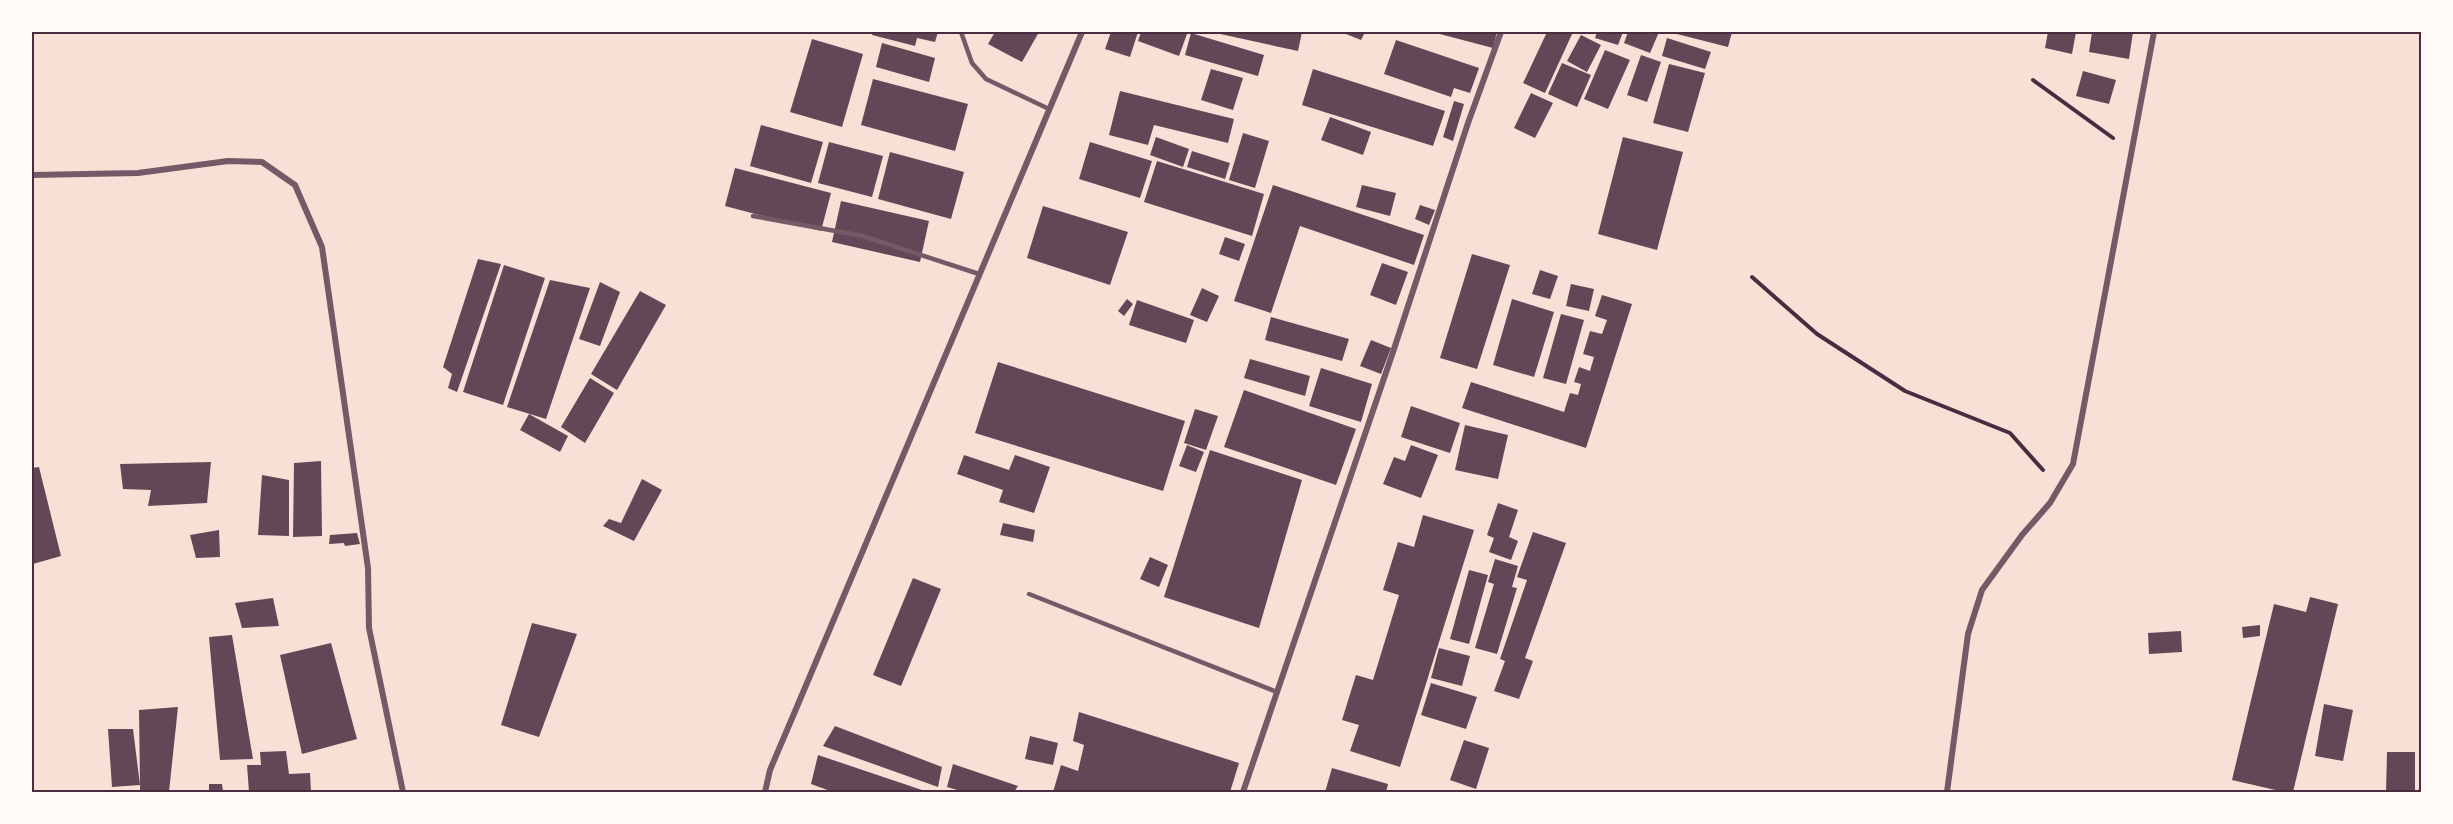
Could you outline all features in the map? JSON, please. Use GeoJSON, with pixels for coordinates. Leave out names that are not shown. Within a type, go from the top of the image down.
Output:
{"type":"FeatureCollection","features":[{"type":"Feature","properties":{"kind":"street"},"geometry":{"type":"LineString","coordinates":[[765,792],[770,770],[791,719],[1082,32]]}},
{"type":"Feature","properties":{"kind":"street"},"geometry":{"type":"LineString","coordinates":[[1243,792],[1394,349],[1468,123],[1501,32]]}},
{"type":"Feature","properties":{"kind":"street"},"geometry":{"type":"LineString","coordinates":[[1947,792],[1968,634],[1982,590],[2022,535],[2050,503],[2073,464],[2130,150],[2154,32]]}},
{"type":"Feature","properties":{"kind":"street"},"geometry":{"type":"LineString","coordinates":[[32,175],[138,173],[239,162],[262,162],[295,185],[322,247],[368,568],[369,628],[403,792]]}},
{"type":"Feature","properties":{"kind":"lane"},"geometry":{"type":"LineString","coordinates":[[961,32],[972,63],[986,79],[1049,109]]}},
{"type":"Feature","properties":{"kind":"lane"},"geometry":{"type":"LineString","coordinates":[[753,216],[863,236],[979,274]]}},
{"type":"Feature","properties":{"kind":"lane"},"geometry":{"type":"LineString","coordinates":[[1029,594],[1277,692]]}},
{"type":"Feature","properties":{"kind":"path"},"geometry":{"type":"LineString","coordinates":[[2033,80],[2130,150]]}},
{"type":"Feature","properties":{"kind":"path"},"geometry":{"type":"LineString","coordinates":[[1752,277],[1817,334],[1905,392],[2010,433],[2043,467],[2050,503]]}},
{"type":"Feature","properties":{"kind":"building"},"geometry":{"type":"Polygon","coordinates":[[[873,32],[938,32],[935,42],[917,38],[915,46],[872,35],[873,32]]]}},
{"type":"Feature","properties":{"kind":"building"},"geometry":{"type":"Polygon","coordinates":[[[995,32],[1039,32],[1022,62],[988,44],[995,32]]]}},
{"type":"Feature","properties":{"kind":"building"},"geometry":{"type":"Polygon","coordinates":[[[1111,32],[1138,32],[1130,57],[1105,49],[1111,32]]]}},
{"type":"Feature","properties":{"kind":"building"},"geometry":{"type":"Polygon","coordinates":[[[1141,32],[1187,34],[1179,56],[1138,41],[1141,32]]]}},
{"type":"Feature","properties":{"kind":"building"},"geometry":{"type":"Polygon","coordinates":[[[1211,32],[1302,32],[1298,51],[1211,32]]]}},
{"type":"Feature","properties":{"kind":"building"},"geometry":{"type":"Polygon","coordinates":[[[1341,32],[1365,32],[1361,40],[1341,32]]]}},
{"type":"Feature","properties":{"kind":"building"},"geometry":{"type":"Polygon","coordinates":[[[1437,32],[1497,32],[1493,48],[1437,32]]]}},
{"type":"Feature","properties":{"kind":"building"},"geometry":{"type":"Polygon","coordinates":[[[1547,32],[1573,32],[1545,93],[1523,83],[1547,32]]]}},
{"type":"Feature","properties":{"kind":"building"},"geometry":{"type":"Polygon","coordinates":[[[1597,32],[1623,32],[1618,45],[1595,38],[1597,32]]]}},
{"type":"Feature","properties":{"kind":"building"},"geometry":{"type":"Polygon","coordinates":[[[1628,32],[1659,32],[1650,53],[1624,43],[1628,32]]]}},
{"type":"Feature","properties":{"kind":"building"},"geometry":{"type":"Polygon","coordinates":[[[1669,32],[1732,32],[1728,47],[1669,32]]]}},
{"type":"Feature","properties":{"kind":"building"},"geometry":{"type":"Polygon","coordinates":[[[2048,32],[2076,32],[2072,54],[2045,48],[2048,32]]]}},
{"type":"Feature","properties":{"kind":"building"},"geometry":{"type":"Polygon","coordinates":[[[2092,32],[2133,32],[2129,59],[2089,52],[2092,32]]]}},
{"type":"Feature","properties":{"kind":"building"},"geometry":{"type":"Polygon","coordinates":[[[1191,33],[1264,55],[1258,76],[1185,55],[1191,33]]]}},
{"type":"Feature","properties":{"kind":"building"},"geometry":{"type":"Polygon","coordinates":[[[1581,35],[1601,45],[1587,72],[1567,61],[1581,35]]]}},
{"type":"Feature","properties":{"kind":"building"},"geometry":{"type":"Polygon","coordinates":[[[1667,38],[1711,52],[1705,69],[1662,56],[1667,38]]]}},
{"type":"Feature","properties":{"kind":"building"},"geometry":{"type":"Polygon","coordinates":[[[812,39],[863,54],[842,127],[790,112],[812,39]]]}},
{"type":"Feature","properties":{"kind":"building"},"geometry":{"type":"Polygon","coordinates":[[[1396,40],[1479,68],[1470,93],[1454,88],[1451,97],[1384,74],[1396,40]]]}},
{"type":"Feature","properties":{"kind":"building"},"geometry":{"type":"Polygon","coordinates":[[[882,43],[935,58],[929,82],[876,67],[882,43]]]}},
{"type":"Feature","properties":{"kind":"building"},"geometry":{"type":"Polygon","coordinates":[[[1605,50],[1630,60],[1608,109],[1584,99],[1605,50]]]}},
{"type":"Feature","properties":{"kind":"building"},"geometry":{"type":"Polygon","coordinates":[[[1641,55],[1661,62],[1647,102],[1627,95],[1641,55]]]}},
{"type":"Feature","properties":{"kind":"building"},"geometry":{"type":"Polygon","coordinates":[[[1562,63],[1591,75],[1577,107],[1548,94],[1562,63]]]}},
{"type":"Feature","properties":{"kind":"building"},"geometry":{"type":"Polygon","coordinates":[[[1669,64],[1705,73],[1688,132],[1653,123],[1669,64]]]}},
{"type":"Feature","properties":{"kind":"building"},"geometry":{"type":"Polygon","coordinates":[[[1211,69],[1243,78],[1233,110],[1201,100],[1211,69]]]}},
{"type":"Feature","properties":{"kind":"building"},"geometry":{"type":"Polygon","coordinates":[[[1313,69],[1445,111],[1433,146],[1302,105],[1313,69]]]}},
{"type":"Feature","properties":{"kind":"building"},"geometry":{"type":"Polygon","coordinates":[[[2083,71],[2116,80],[2109,104],[2076,96],[2083,71]]]}},
{"type":"Feature","properties":{"kind":"building"},"geometry":{"type":"Polygon","coordinates":[[[873,79],[968,104],[955,151],[861,125],[873,79]]]}},
{"type":"Feature","properties":{"kind":"building"},"geometry":{"type":"Polygon","coordinates":[[[1120,91],[1234,119],[1228,143],[1154,125],[1148,145],[1109,135],[1120,91]]]}},
{"type":"Feature","properties":{"kind":"building"},"geometry":{"type":"Polygon","coordinates":[[[1531,93],[1553,103],[1535,138],[1514,128],[1531,93]]]}},
{"type":"Feature","properties":{"kind":"building"},"geometry":{"type":"Polygon","coordinates":[[[1454,101],[1464,104],[1453,141],[1443,137],[1454,101]]]}},
{"type":"Feature","properties":{"kind":"building"},"geometry":{"type":"Polygon","coordinates":[[[1330,117],[1371,132],[1363,155],[1321,140],[1330,117]]]}},
{"type":"Feature","properties":{"kind":"building"},"geometry":{"type":"Polygon","coordinates":[[[761,125],[823,142],[811,183],[750,166],[761,125]]]}},
{"type":"Feature","properties":{"kind":"building"},"geometry":{"type":"Polygon","coordinates":[[[1243,133],[1269,141],[1255,188],[1229,180],[1243,133]]]}},
{"type":"Feature","properties":{"kind":"building"},"geometry":{"type":"Polygon","coordinates":[[[1156,137],[1189,149],[1183,167],[1150,155],[1156,137]]]}},
{"type":"Feature","properties":{"kind":"building"},"geometry":{"type":"Polygon","coordinates":[[[1623,137],[1683,152],[1657,250],[1598,234],[1623,137]]]}},
{"type":"Feature","properties":{"kind":"building"},"geometry":{"type":"Polygon","coordinates":[[[829,142],[883,156],[872,197],[818,183],[829,142]]]}},
{"type":"Feature","properties":{"kind":"building"},"geometry":{"type":"Polygon","coordinates":[[[1090,142],[1152,161],[1140,198],[1079,179],[1090,142]]]}},
{"type":"Feature","properties":{"kind":"building"},"geometry":{"type":"Polygon","coordinates":[[[1192,151],[1230,163],[1225,179],[1187,167],[1192,151]]]}},
{"type":"Feature","properties":{"kind":"building"},"geometry":{"type":"Polygon","coordinates":[[[890,152],[964,172],[951,219],[878,199],[890,152]]]}},
{"type":"Feature","properties":{"kind":"building"},"geometry":{"type":"Polygon","coordinates":[[[1157,161],[1264,194],[1252,236],[1144,202],[1157,161]]]}},
{"type":"Feature","properties":{"kind":"building"},"geometry":{"type":"Polygon","coordinates":[[[735,168],[831,193],[821,231],[725,206],[735,168]]]}},
{"type":"Feature","properties":{"kind":"building"},"geometry":{"type":"Polygon","coordinates":[[[1273,185],[1424,235],[1414,265],[1300,226],[1271,313],[1234,301],[1273,185]]]}},
{"type":"Feature","properties":{"kind":"building"},"geometry":{"type":"Polygon","coordinates":[[[1362,185],[1396,193],[1390,216],[1356,207],[1362,185]]]}},
{"type":"Feature","properties":{"kind":"building"},"geometry":{"type":"Polygon","coordinates":[[[841,201],[929,221],[920,262],[832,242],[841,201]]]}},
{"type":"Feature","properties":{"kind":"building"},"geometry":{"type":"Polygon","coordinates":[[[1420,205],[1435,210],[1429,225],[1415,219],[1420,205]]]}},
{"type":"Feature","properties":{"kind":"building"},"geometry":{"type":"Polygon","coordinates":[[[1043,206],[1128,232],[1110,285],[1027,258],[1043,206]]]}},
{"type":"Feature","properties":{"kind":"building"},"geometry":{"type":"Polygon","coordinates":[[[1225,237],[1245,244],[1239,261],[1219,254],[1225,237]]]}},
{"type":"Feature","properties":{"kind":"building"},"geometry":{"type":"Polygon","coordinates":[[[1472,254],[1510,265],[1477,369],[1440,358],[1472,254]]]}},
{"type":"Feature","properties":{"kind":"building"},"geometry":{"type":"Polygon","coordinates":[[[478,259],[501,264],[457,392],[448,388],[452,374],[443,367],[478,259]]]}},
{"type":"Feature","properties":{"kind":"building"},"geometry":{"type":"Polygon","coordinates":[[[1382,263],[1408,272],[1396,305],[1370,295],[1382,263]]]}},
{"type":"Feature","properties":{"kind":"building"},"geometry":{"type":"Polygon","coordinates":[[[504,265],[545,278],[503,405],[463,392],[504,265]]]}},
{"type":"Feature","properties":{"kind":"building"},"geometry":{"type":"Polygon","coordinates":[[[1540,270],[1558,276],[1550,299],[1532,294],[1540,270]]]}},
{"type":"Feature","properties":{"kind":"building"},"geometry":{"type":"Polygon","coordinates":[[[550,280],[590,288],[546,419],[507,407],[550,280]]]}},
{"type":"Feature","properties":{"kind":"building"},"geometry":{"type":"Polygon","coordinates":[[[600,282],[620,292],[600,346],[579,339],[600,282]]]}},
{"type":"Feature","properties":{"kind":"building"},"geometry":{"type":"Polygon","coordinates":[[[1571,284],[1594,289],[1589,311],[1566,306],[1571,284]]]}},
{"type":"Feature","properties":{"kind":"building"},"geometry":{"type":"Polygon","coordinates":[[[1202,288],[1219,296],[1207,322],[1190,315],[1202,288]]]}},
{"type":"Feature","properties":{"kind":"building"},"geometry":{"type":"Polygon","coordinates":[[[640,291],[666,305],[617,390],[591,374],[640,291]]]}},
{"type":"Feature","properties":{"kind":"building"},"geometry":{"type":"Polygon","coordinates":[[[1602,295],[1632,304],[1586,448],[1462,408],[1471,382],[1564,412],[1570,393],[1578,395],[1581,384],[1574,382],[1579,367],[1590,371],[1594,357],[1583,354],[1590,331],[1602,334],[1607,320],[1595,316],[1602,295]]]}},
{"type":"Feature","properties":{"kind":"building"},"geometry":{"type":"Polygon","coordinates":[[[1127,299],[1133,304],[1124,316],[1118,311],[1127,299]]]}},
{"type":"Feature","properties":{"kind":"building"},"geometry":{"type":"Polygon","coordinates":[[[1512,299],[1554,312],[1534,377],[1493,365],[1512,299]]]}},
{"type":"Feature","properties":{"kind":"building"},"geometry":{"type":"Polygon","coordinates":[[[1137,300],[1194,320],[1186,343],[1129,325],[1137,300]]]}},
{"type":"Feature","properties":{"kind":"building"},"geometry":{"type":"Polygon","coordinates":[[[1561,314],[1584,320],[1566,384],[1543,378],[1561,314]]]}},
{"type":"Feature","properties":{"kind":"building"},"geometry":{"type":"Polygon","coordinates":[[[1271,317],[1349,339],[1342,361],[1265,340],[1271,317]]]}},
{"type":"Feature","properties":{"kind":"building"},"geometry":{"type":"Polygon","coordinates":[[[1371,340],[1391,348],[1381,374],[1360,366],[1371,340]]]}},
{"type":"Feature","properties":{"kind":"building"},"geometry":{"type":"Polygon","coordinates":[[[1250,359],[1310,376],[1305,396],[1244,378],[1250,359]]]}},
{"type":"Feature","properties":{"kind":"building"},"geometry":{"type":"Polygon","coordinates":[[[998,362],[1185,421],[1163,491],[975,433],[998,362]]]}},
{"type":"Feature","properties":{"kind":"building"},"geometry":{"type":"Polygon","coordinates":[[[1321,368],[1372,384],[1361,422],[1309,406],[1321,368]]]}},
{"type":"Feature","properties":{"kind":"building"},"geometry":{"type":"Polygon","coordinates":[[[590,378],[614,393],[585,443],[561,427],[590,378]]]}},
{"type":"Feature","properties":{"kind":"building"},"geometry":{"type":"Polygon","coordinates":[[[1244,390],[1356,429],[1336,485],[1224,447],[1244,390]]]}},
{"type":"Feature","properties":{"kind":"building"},"geometry":{"type":"Polygon","coordinates":[[[1411,406],[1460,423],[1450,453],[1401,437],[1411,406]]]}},
{"type":"Feature","properties":{"kind":"building"},"geometry":{"type":"Polygon","coordinates":[[[1195,409],[1218,416],[1206,450],[1184,443],[1195,409]]]}},
{"type":"Feature","properties":{"kind":"building"},"geometry":{"type":"Polygon","coordinates":[[[529,414],[568,436],[560,452],[520,430],[529,414]]]}},
{"type":"Feature","properties":{"kind":"building"},"geometry":{"type":"Polygon","coordinates":[[[1465,425],[1508,435],[1498,479],[1455,470],[1465,425]]]}},
{"type":"Feature","properties":{"kind":"building"},"geometry":{"type":"Polygon","coordinates":[[[1187,445],[1204,452],[1196,472],[1179,466],[1187,445]]]}},
{"type":"Feature","properties":{"kind":"building"},"geometry":{"type":"Polygon","coordinates":[[[1411,445],[1438,455],[1421,498],[1383,484],[1394,457],[1405,461],[1411,445]]]}},
{"type":"Feature","properties":{"kind":"building"},"geometry":{"type":"Polygon","coordinates":[[[1210,450],[1302,480],[1259,628],[1164,597],[1210,450]]]}},
{"type":"Feature","properties":{"kind":"building"},"geometry":{"type":"Polygon","coordinates":[[[964,455],[1009,470],[1015,455],[1050,467],[1034,513],[999,502],[1003,490],[957,474],[964,455]]]}},
{"type":"Feature","properties":{"kind":"building"},"geometry":{"type":"Polygon","coordinates":[[[321,461],[322,536],[293,537],[294,463],[321,461]]]}},
{"type":"Feature","properties":{"kind":"building"},"geometry":{"type":"Polygon","coordinates":[[[211,462],[207,503],[148,506],[151,490],[123,489],[120,464],[211,462]]]}},
{"type":"Feature","properties":{"kind":"building"},"geometry":{"type":"Polygon","coordinates":[[[39,467],[61,556],[33,564],[32,468],[39,467]]]}},
{"type":"Feature","properties":{"kind":"building"},"geometry":{"type":"Polygon","coordinates":[[[262,475],[289,480],[289,536],[258,535],[262,475]]]}},
{"type":"Feature","properties":{"kind":"building"},"geometry":{"type":"Polygon","coordinates":[[[642,479],[662,490],[634,541],[603,526],[609,519],[621,523],[642,479]]]}},
{"type":"Feature","properties":{"kind":"building"},"geometry":{"type":"Polygon","coordinates":[[[1498,503],[1518,510],[1509,537],[1518,541],[1511,560],[1489,552],[1494,538],[1487,535],[1498,503]]]}},
{"type":"Feature","properties":{"kind":"building"},"geometry":{"type":"Polygon","coordinates":[[[1423,515],[1474,530],[1400,767],[1350,751],[1359,725],[1342,720],[1356,675],[1373,680],[1399,595],[1383,590],[1398,542],[1414,547],[1423,515]]]}},
{"type":"Feature","properties":{"kind":"building"},"geometry":{"type":"Polygon","coordinates":[[[1003,523],[1035,530],[1033,542],[1000,535],[1003,523]]]}},
{"type":"Feature","properties":{"kind":"building"},"geometry":{"type":"Polygon","coordinates":[[[219,530],[220,557],[196,558],[190,535],[219,530]]]}},
{"type":"Feature","properties":{"kind":"building"},"geometry":{"type":"Polygon","coordinates":[[[1533,532],[1566,543],[1525,658],[1533,661],[1519,699],[1494,691],[1505,661],[1500,659],[1527,580],[1517,577],[1533,532]]]}},
{"type":"Feature","properties":{"kind":"building"},"geometry":{"type":"Polygon","coordinates":[[[357,533],[360,544],[345,546],[344,543],[329,544],[330,535],[357,533]]]}},
{"type":"Feature","properties":{"kind":"building"},"geometry":{"type":"Polygon","coordinates":[[[1150,557],[1168,565],[1159,587],[1140,579],[1150,557]]]}},
{"type":"Feature","properties":{"kind":"building"},"geometry":{"type":"Polygon","coordinates":[[[1495,559],[1518,566],[1512,587],[1517,588],[1497,654],[1475,648],[1494,584],[1488,582],[1495,559]]]}},
{"type":"Feature","properties":{"kind":"building"},"geometry":{"type":"Polygon","coordinates":[[[1469,570],[1488,575],[1469,644],[1450,639],[1469,570]]]}},
{"type":"Feature","properties":{"kind":"building"},"geometry":{"type":"Polygon","coordinates":[[[913,578],[941,589],[901,686],[873,675],[913,578]]]}},
{"type":"Feature","properties":{"kind":"building"},"geometry":{"type":"Polygon","coordinates":[[[2310,597],[2338,604],[2293,792],[2232,780],[2274,604],[2306,612],[2310,597]]]}},
{"type":"Feature","properties":{"kind":"building"},"geometry":{"type":"Polygon","coordinates":[[[273,598],[279,626],[242,628],[235,603],[273,598]]]}},
{"type":"Feature","properties":{"kind":"building"},"geometry":{"type":"Polygon","coordinates":[[[532,623],[577,634],[539,737],[501,725],[532,623]]]}},
{"type":"Feature","properties":{"kind":"building"},"geometry":{"type":"Polygon","coordinates":[[[2260,625],[2260,636],[2243,638],[2242,627],[2260,625]]]}},
{"type":"Feature","properties":{"kind":"building"},"geometry":{"type":"Polygon","coordinates":[[[2181,631],[2182,652],[2149,654],[2148,633],[2181,631]]]}},
{"type":"Feature","properties":{"kind":"building"},"geometry":{"type":"Polygon","coordinates":[[[232,635],[253,759],[220,760],[209,637],[232,635]]]}},
{"type":"Feature","properties":{"kind":"building"},"geometry":{"type":"Polygon","coordinates":[[[331,643],[357,739],[302,754],[280,655],[331,643]]]}},
{"type":"Feature","properties":{"kind":"building"},"geometry":{"type":"Polygon","coordinates":[[[1439,648],[1470,656],[1462,686],[1431,678],[1439,648]]]}},
{"type":"Feature","properties":{"kind":"building"},"geometry":{"type":"Polygon","coordinates":[[[1431,683],[1477,697],[1466,729],[1421,715],[1431,683]]]}},
{"type":"Feature","properties":{"kind":"building"},"geometry":{"type":"Polygon","coordinates":[[[2324,704],[2353,710],[2343,761],[2315,756],[2324,704]]]}},
{"type":"Feature","properties":{"kind":"building"},"geometry":{"type":"Polygon","coordinates":[[[178,707],[169,792],[140,792],[139,710],[178,707]]]}},
{"type":"Feature","properties":{"kind":"building"},"geometry":{"type":"Polygon","coordinates":[[[1079,712],[1239,763],[1230,792],[1053,792],[1061,765],[1078,771],[1084,745],[1073,741],[1079,712]]]}},
{"type":"Feature","properties":{"kind":"building"},"geometry":{"type":"Polygon","coordinates":[[[835,726],[942,767],[938,787],[823,746],[835,726]]]}},
{"type":"Feature","properties":{"kind":"building"},"geometry":{"type":"Polygon","coordinates":[[[108,729],[133,729],[140,785],[112,787],[108,729]]]}},
{"type":"Feature","properties":{"kind":"building"},"geometry":{"type":"Polygon","coordinates":[[[1030,736],[1058,743],[1053,765],[1025,759],[1030,736]]]}},
{"type":"Feature","properties":{"kind":"building"},"geometry":{"type":"Polygon","coordinates":[[[1464,740],[1489,748],[1476,789],[1450,780],[1464,740]]]}},
{"type":"Feature","properties":{"kind":"building"},"geometry":{"type":"Polygon","coordinates":[[[286,751],[289,774],[310,773],[311,792],[249,792],[247,765],[261,765],[260,752],[286,751]]]}},
{"type":"Feature","properties":{"kind":"building"},"geometry":{"type":"Polygon","coordinates":[[[2387,752],[2415,752],[2415,792],[2386,792],[2387,752]]]}},
{"type":"Feature","properties":{"kind":"building"},"geometry":{"type":"Polygon","coordinates":[[[818,755],[928,792],[833,792],[811,784],[818,755]]]}},
{"type":"Feature","properties":{"kind":"building"},"geometry":{"type":"Polygon","coordinates":[[[953,764],[1018,786],[1014,792],[964,792],[947,787],[953,764]]]}},
{"type":"Feature","properties":{"kind":"building"},"geometry":{"type":"Polygon","coordinates":[[[1332,768],[1388,784],[1386,792],[1325,792],[1332,768]]]}},
{"type":"Feature","properties":{"kind":"building"},"geometry":{"type":"Polygon","coordinates":[[[209,784],[222,784],[223,792],[209,792],[209,784]]]}}]}
